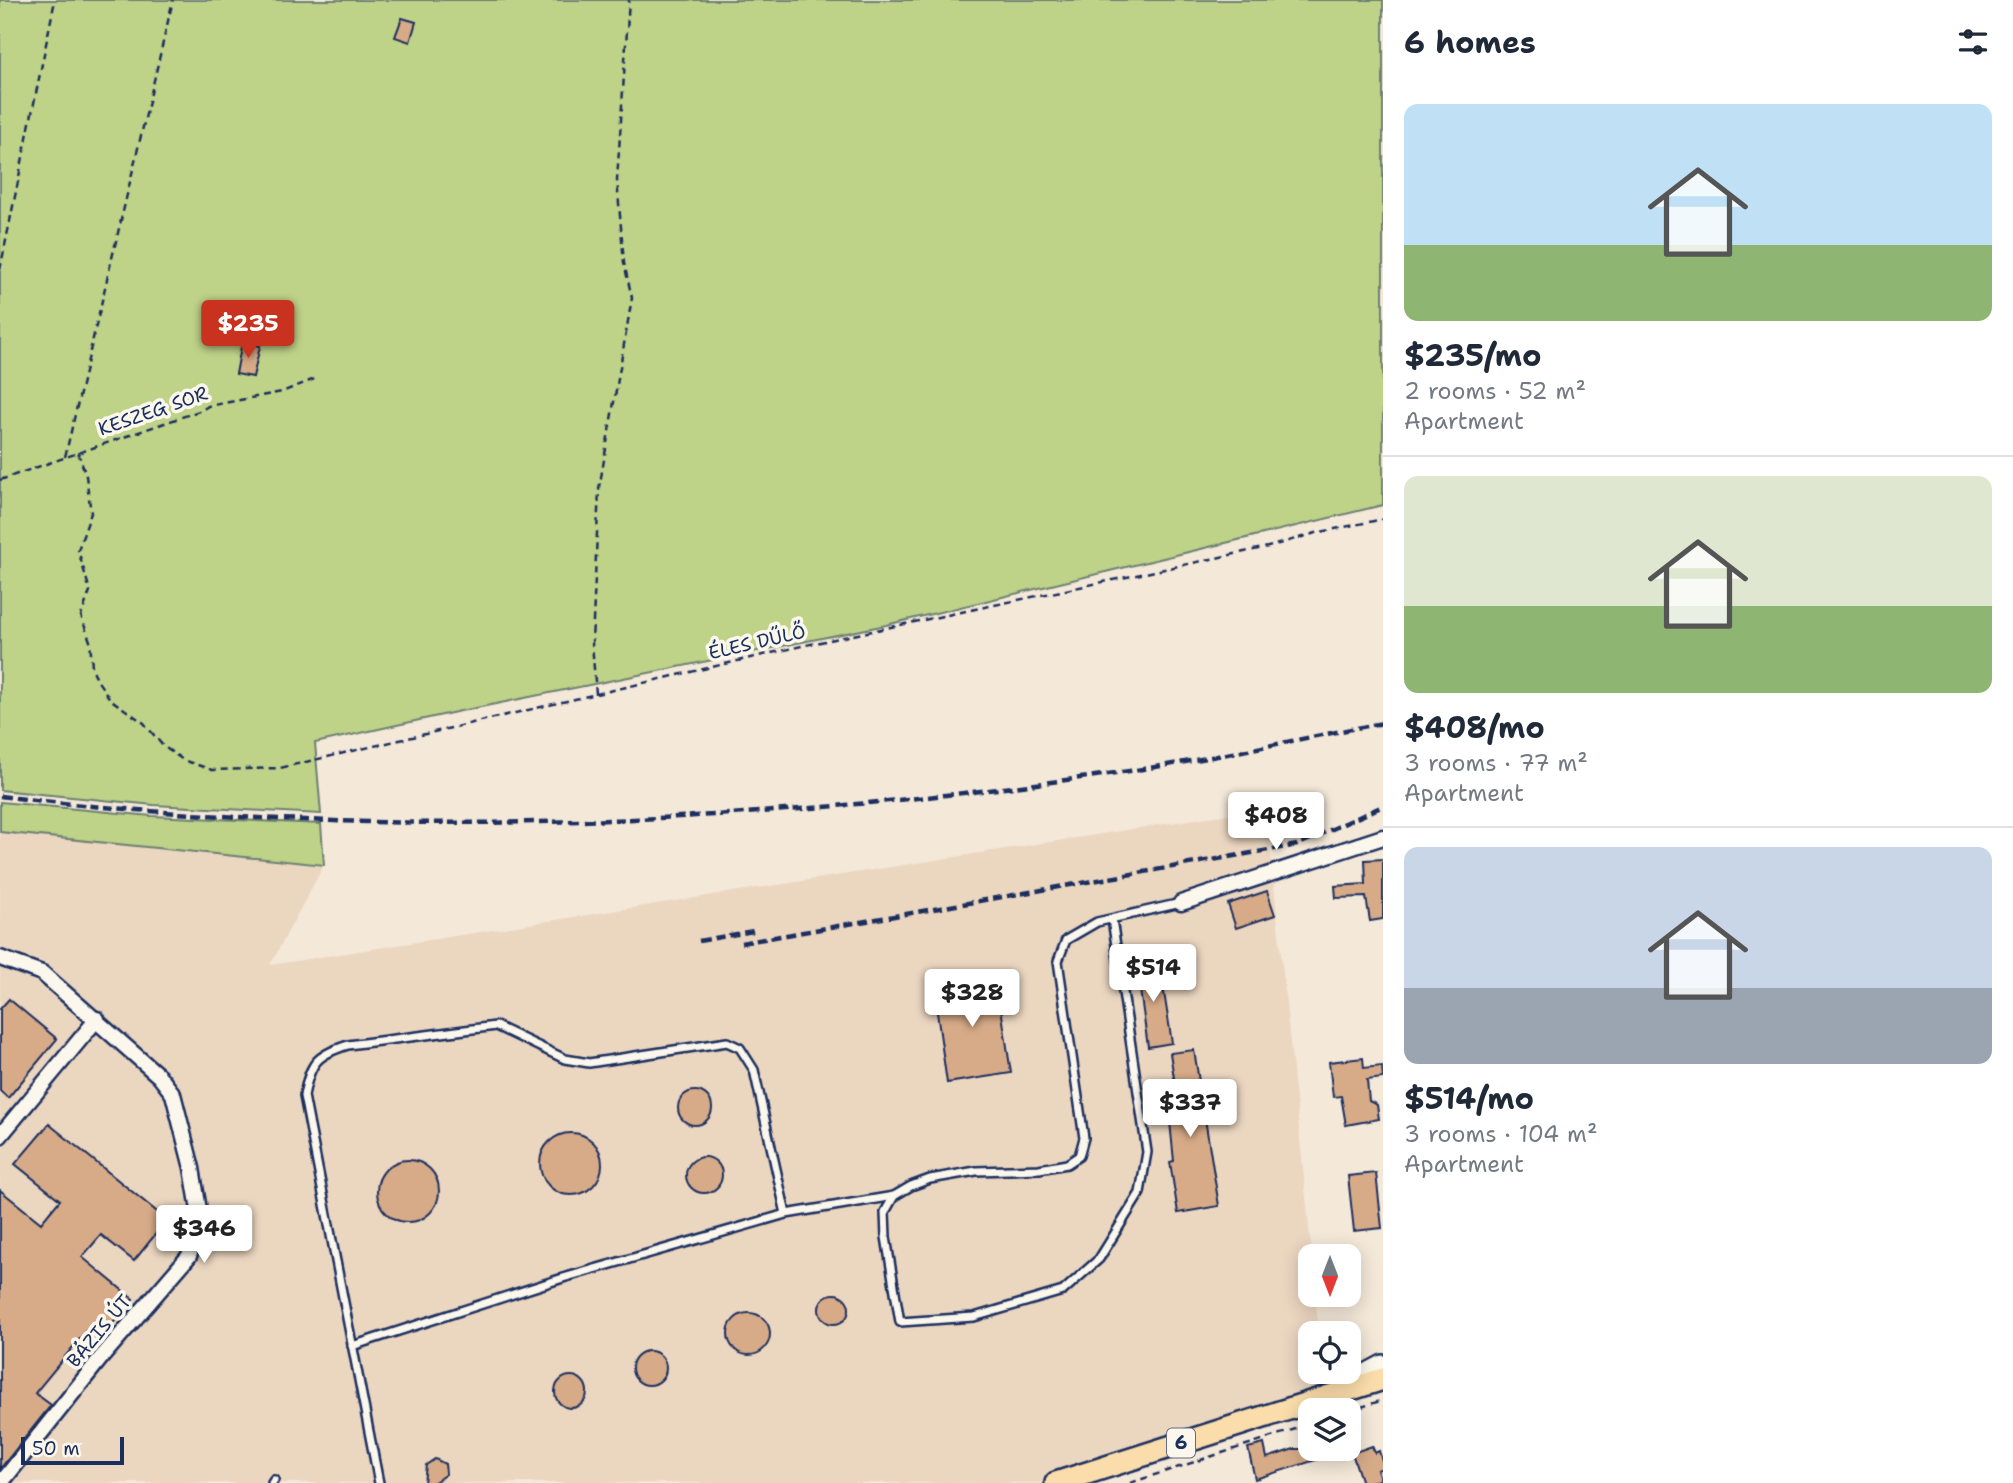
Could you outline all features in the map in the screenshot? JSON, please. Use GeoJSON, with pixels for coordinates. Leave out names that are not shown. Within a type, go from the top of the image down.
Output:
{"type":"FeatureCollection","features":[{"type":"Feature","properties":{"kind":"main road"},"geometry":{"type":"LineString","coordinates":[[1315,1398],[1368,1375],[1383,1365]]}},
{"type":"Feature","properties":{"kind":"main road","name":"6"},"geometry":{"type":"LineString","coordinates":[[1319,1398],[1383,1379]]}},
{"type":"Feature","properties":{"kind":"main road","name":"6"},"geometry":{"type":"LineString","coordinates":[[1056,1483],[1298,1405]]}},
{"type":"Feature","properties":{"kind":"street"},"geometry":{"type":"LineString","coordinates":[[1181,903],[1383,837]]}},
{"type":"Feature","properties":{"kind":"street","name":"BÁZIS ÚT"},"geometry":{"type":"LineString","coordinates":[[0,958],[42,973],[159,1076],[173,1094],[192,1168],[199,1210],[197,1231],[189,1256],[100,1359],[1,1483]]}},
{"type":"Feature","properties":{"kind":"street"},"geometry":{"type":"LineString","coordinates":[[0,1136],[97,1019]]}},
{"type":"Feature","properties":{"kind":"lane"},"geometry":{"type":"LineString","coordinates":[[352,1346],[563,1278],[786,1214],[894,1196],[911,1185],[930,1179],[975,1171],[1039,1169],[1067,1164],[1079,1156],[1084,1138],[1058,961],[1066,940],[1097,922],[1181,903]]}},
{"type":"Feature","properties":{"kind":"lane"},"geometry":{"type":"LineString","coordinates":[[894,1196],[885,1212],[886,1237],[900,1322],[974,1317],[1063,1291],[1099,1259],[1140,1193],[1147,1152],[1112,919]]}},
{"type":"Feature","properties":{"kind":"lane"},"geometry":{"type":"LineString","coordinates":[[379,1483],[304,1096],[309,1069],[326,1052],[348,1045],[496,1026],[565,1059],[589,1063],[727,1042],[740,1048],[754,1070],[786,1214]]}},
{"type":"Feature","properties":{"kind":"path"},"geometry":{"type":"LineString","coordinates":[[0,270],[55,0]]}},
{"type":"Feature","properties":{"kind":"path"},"geometry":{"type":"LineString","coordinates":[[65,457],[173,0]]}},
{"type":"Feature","properties":{"kind":"path"},"geometry":{"type":"LineString","coordinates":[[596,694],[592,643],[599,489],[632,298],[624,263],[617,180],[629,0]]}},
{"type":"Feature","properties":{"kind":"path","name":"KESZEG SOR"},"geometry":{"type":"LineString","coordinates":[[0,480],[208,406],[282,392],[317,378]]}},
{"type":"Feature","properties":{"kind":"path","name":"ÉLES DŰLŐ"},"geometry":{"type":"LineString","coordinates":[[78,452],[86,476],[91,513],[78,551],[90,591],[81,617],[90,641],[97,680],[110,699],[144,723],[163,746],[183,760],[212,770],[280,768],[806,645],[1268,547],[1316,533],[1383,519]]}},
{"type":"Feature","properties":{"kind":"path"},"geometry":{"type":"LineString","coordinates":[[1361,1407],[1383,1400]]}},
{"type":"Feature","properties":{"kind":"path"},"geometry":{"type":"LineString","coordinates":[[1130,1483],[1298,1428]]}},
{"type":"Feature","properties":{"kind":"shaded area"},"geometry":{"type":"Polygon","coordinates":[[[1266,808],[1311,1244],[1298,1244],[1298,1307],[1316,1307],[1318,1321],[1298,1321],[1298,1384],[1324,1384],[1057,1483],[0,1483],[0,832],[324,865],[270,965],[1266,808]]]}},
{"type":"Feature","properties":{"kind":"green space"},"geometry":{"type":"Polygon","coordinates":[[[0,0],[1383,0],[1383,505],[886,625],[315,743],[321,814],[154,805],[0,790],[0,0]]]}},
{"type":"Feature","properties":{"kind":"green space"},"geometry":{"type":"Polygon","coordinates":[[[0,802],[152,816],[321,824],[324,865],[0,832],[0,802]]]}},
{"type":"Feature","properties":{"kind":"building"},"geometry":{"type":"Polygon","coordinates":[[[402,18],[416,22],[410,42],[395,37],[402,18]]]}},
{"type":"Feature","properties":{"kind":"building"},"geometry":{"type":"Polygon","coordinates":[[[242,342],[260,346],[253,377],[236,374],[242,342]]]}},
{"type":"Feature","properties":{"kind":"building"},"geometry":{"type":"Polygon","coordinates":[[[1383,859],[1383,919],[1370,921],[1366,897],[1336,898],[1335,886],[1366,884],[1365,860],[1383,859]]]}},
{"type":"Feature","properties":{"kind":"building"},"geometry":{"type":"Polygon","coordinates":[[[1267,891],[1275,915],[1236,928],[1228,904],[1267,891]]]}},
{"type":"Feature","properties":{"kind":"building"},"geometry":{"type":"Polygon","coordinates":[[[1155,958],[1159,987],[1163,986],[1172,1043],[1148,1047],[1136,961],[1155,958]]]}},
{"type":"Feature","properties":{"kind":"building"},"geometry":{"type":"Polygon","coordinates":[[[996,975],[1011,1073],[947,1083],[933,984],[996,975]]]}},
{"type":"Feature","properties":{"kind":"building"},"geometry":{"type":"Polygon","coordinates":[[[9,999],[57,1039],[8,1098],[0,1091],[0,1009],[9,999]]]}},
{"type":"Feature","properties":{"kind":"building"},"geometry":{"type":"Polygon","coordinates":[[[1194,1050],[1219,1206],[1178,1213],[1170,1162],[1174,1161],[1169,1112],[1174,1111],[1169,1085],[1175,1084],[1170,1053],[1194,1050]]]}},
{"type":"Feature","properties":{"kind":"building"},"geometry":{"type":"Polygon","coordinates":[[[1363,1058],[1364,1068],[1382,1066],[1383,1078],[1367,1080],[1369,1101],[1377,1105],[1379,1119],[1346,1125],[1341,1096],[1333,1097],[1329,1062],[1363,1058]]]}},
{"type":"Feature","properties":{"kind":"building"},"geometry":{"type":"Polygon","coordinates":[[[695,1091],[707,1096],[712,1108],[707,1120],[695,1125],[683,1120],[678,1108],[683,1096],[695,1091]]]}},
{"type":"Feature","properties":{"kind":"building"},"geometry":{"type":"Polygon","coordinates":[[[49,1124],[167,1220],[134,1261],[101,1235],[82,1257],[133,1299],[99,1340],[87,1330],[35,1393],[51,1405],[0,1469],[0,1190],[41,1223],[60,1200],[15,1164],[49,1124]]]}},
{"type":"Feature","properties":{"kind":"building"},"geometry":{"type":"Polygon","coordinates":[[[565,1133],[577,1133],[593,1142],[600,1152],[600,1176],[593,1186],[577,1195],[565,1195],[554,1190],[545,1181],[540,1170],[540,1158],[545,1147],[554,1138],[565,1133]]]}},
{"type":"Feature","properties":{"kind":"building"},"geometry":{"type":"Polygon","coordinates":[[[704,1157],[717,1162],[722,1175],[717,1188],[704,1193],[691,1188],[686,1175],[691,1162],[704,1157]]]}},
{"type":"Feature","properties":{"kind":"building"},"geometry":{"type":"Polygon","coordinates":[[[402,1160],[414,1160],[430,1169],[437,1179],[437,1203],[430,1213],[414,1222],[402,1222],[391,1217],[382,1208],[377,1197],[377,1185],[382,1174],[391,1165],[402,1160]]]}},
{"type":"Feature","properties":{"kind":"building"},"geometry":{"type":"Polygon","coordinates":[[[1376,1173],[1382,1228],[1354,1231],[1348,1176],[1376,1173]]]}},
{"type":"Feature","properties":{"kind":"building"},"geometry":{"type":"Polygon","coordinates":[[[834,1294],[845,1298],[849,1309],[845,1320],[834,1324],[823,1320],[819,1309],[823,1298],[834,1294]]]}},
{"type":"Feature","properties":{"kind":"building"},"geometry":{"type":"Polygon","coordinates":[[[749,1313],[764,1319],[770,1334],[764,1349],[749,1355],[734,1349],[728,1334],[734,1319],[749,1313]]]}},
{"type":"Feature","properties":{"kind":"building"},"geometry":{"type":"Polygon","coordinates":[[[649,1351],[661,1356],[666,1368],[661,1380],[649,1385],[637,1380],[632,1368],[637,1356],[649,1351]]]}},
{"type":"Feature","properties":{"kind":"building"},"geometry":{"type":"Polygon","coordinates":[[[571,1376],[583,1380],[587,1392],[583,1404],[571,1408],[559,1404],[555,1392],[559,1380],[571,1376]]]}},
{"type":"Feature","properties":{"kind":"building"},"geometry":{"type":"Polygon","coordinates":[[[1264,1444],[1267,1458],[1298,1449],[1298,1461],[1313,1461],[1255,1479],[1248,1448],[1264,1444]]]}},
{"type":"Feature","properties":{"kind":"building"},"geometry":{"type":"Polygon","coordinates":[[[1372,1446],[1375,1453],[1379,1451],[1383,1468],[1377,1470],[1381,1480],[1362,1483],[1355,1461],[1361,1461],[1361,1450],[1372,1446]]]}},
{"type":"Feature","properties":{"kind":"building"},"geometry":{"type":"Polygon","coordinates":[[[435,1459],[445,1464],[446,1474],[433,1483],[424,1483],[426,1465],[435,1459]]]}},
{"type":"Feature","properties":{"kind":"railway"},"geometry":{"type":"LineString","coordinates":[[0,796],[140,810],[280,819],[421,823],[562,822],[703,816],[983,791],[1122,772],[1383,723]]}},
{"type":"Feature","properties":{"kind":"railway"},"geometry":{"type":"LineString","coordinates":[[741,943],[1297,845],[1383,806]]}},
{"type":"Feature","properties":{"kind":"railway"},"geometry":{"type":"LineString","coordinates":[[699,941],[753,931]]}}]}
